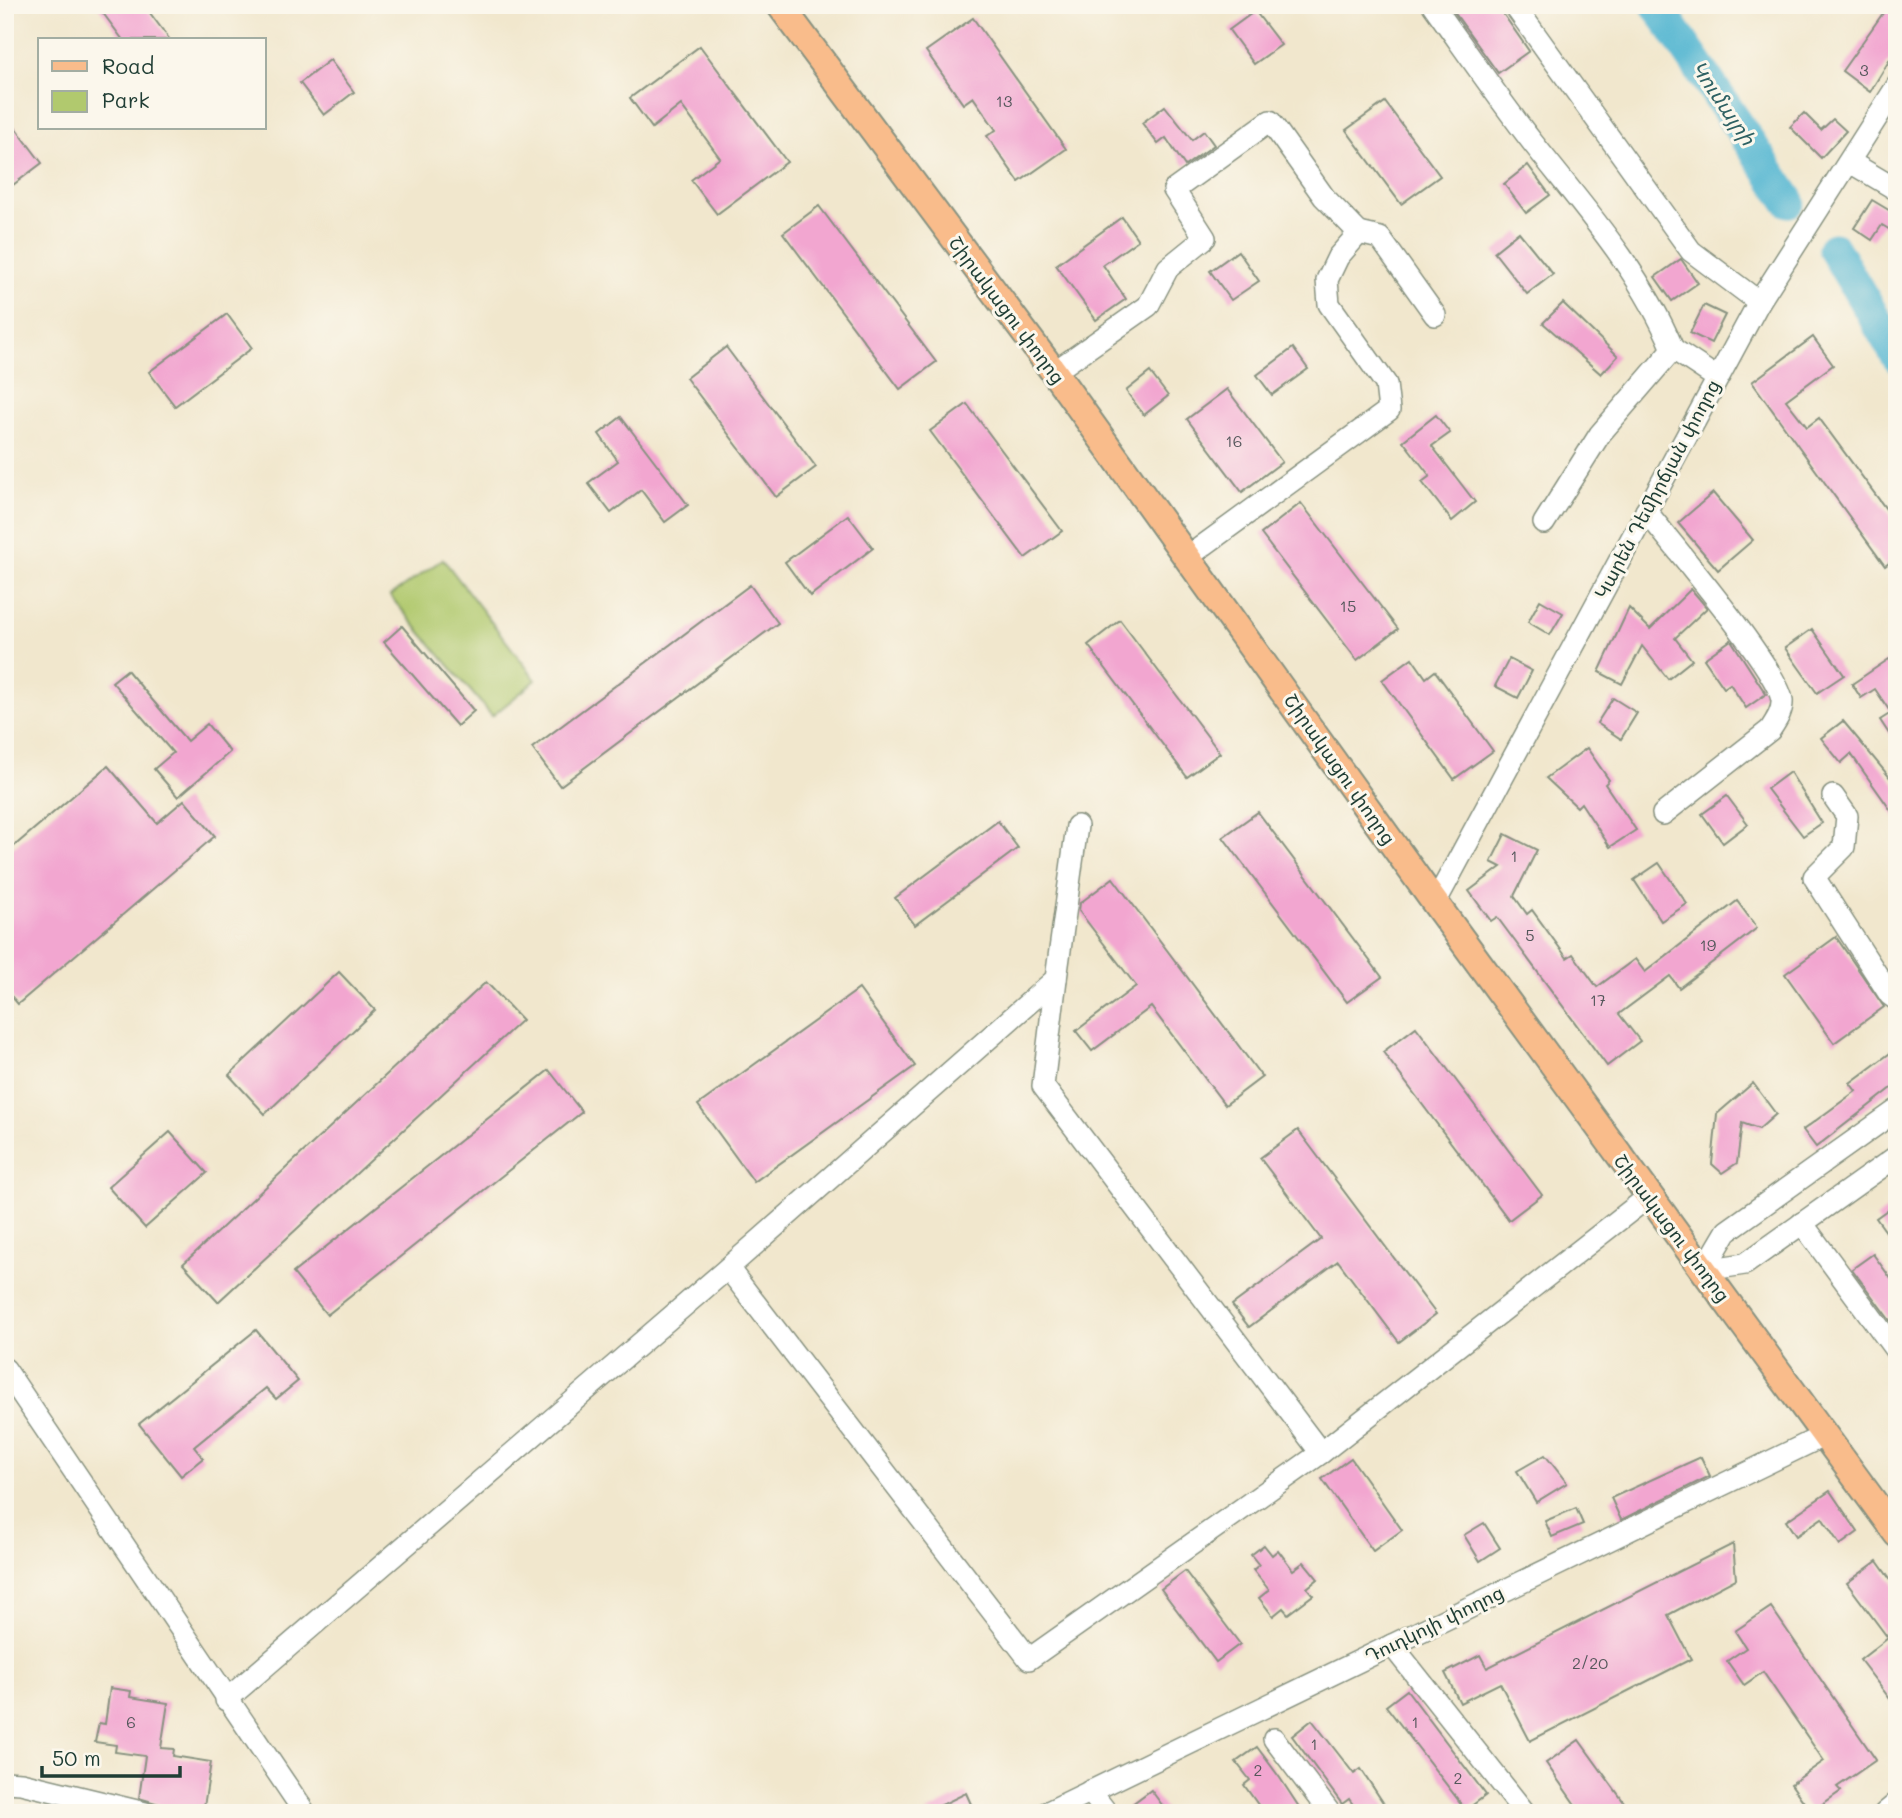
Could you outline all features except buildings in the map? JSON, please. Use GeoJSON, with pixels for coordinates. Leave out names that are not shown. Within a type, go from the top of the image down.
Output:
{"type":"FeatureCollection","features":[{"type":"Feature","properties":{"kind":"main road","name":"Շիրակացու փողոց"},"geometry":{"type":"LineString","coordinates":[[780,5],[1189,556],[1435,903],[1897,1534]]}},
{"type":"Feature","properties":{"kind":"street"},"geometry":{"type":"LineString","coordinates":[[1433,5],[1532,141],[1608,235],[1656,307],[1673,348],[1717,378]]}},
{"type":"Feature","properties":{"kind":"street"},"geometry":{"type":"LineString","coordinates":[[1514,5],[1691,251],[1759,302]]}},
{"type":"Feature","properties":{"kind":"street","name":"Կարեն Դեմիրճյան փողոց"},"geometry":{"type":"LineString","coordinates":[[1435,903],[1759,302],[1897,86]]}},
{"type":"Feature","properties":{"kind":"street"},"geometry":{"type":"LineString","coordinates":[[1054,372],[1148,306],[1168,268],[1205,238],[1174,190],[1270,121],[1324,197],[1359,233],[1380,238],[1435,316]]}},
{"type":"Feature","properties":{"kind":"street"},"geometry":{"type":"LineString","coordinates":[[1850,162],[1897,190]]}},
{"type":"Feature","properties":{"kind":"street"},"geometry":{"type":"LineString","coordinates":[[1189,556],[1389,410],[1386,384],[1329,304],[1327,280],[1338,257],[1359,233]]}},
{"type":"Feature","properties":{"kind":"street"},"geometry":{"type":"LineString","coordinates":[[1544,523],[1600,434],[1673,348]]}},
{"type":"Feature","properties":{"kind":"street"},"geometry":{"type":"LineString","coordinates":[[1646,511],[1766,667],[1782,702],[1779,716],[1764,735],[1663,814]]}},
{"type":"Feature","properties":{"kind":"street"},"geometry":{"type":"LineString","coordinates":[[1833,796],[1847,816],[1844,848],[1814,877],[1890,995],[1897,1000]]}},
{"type":"Feature","properties":{"kind":"street"},"geometry":{"type":"LineString","coordinates":[[1077,826],[1043,1086],[1321,1452]]}},
{"type":"Feature","properties":{"kind":"street"},"geometry":{"type":"LineString","coordinates":[[226,1700],[728,1268],[1056,979]]}},
{"type":"Feature","properties":{"kind":"street"},"geometry":{"type":"LineString","coordinates":[[1704,1270],[1727,1231],[1897,1110]]}},
{"type":"Feature","properties":{"kind":"street"},"geometry":{"type":"LineString","coordinates":[[1704,1270],[1745,1264],[1897,1156]]}},
{"type":"Feature","properties":{"kind":"street"},"geometry":{"type":"LineString","coordinates":[[728,1268],[1029,1659],[1321,1452],[1648,1197]]}},
{"type":"Feature","properties":{"kind":"street"},"geometry":{"type":"LineString","coordinates":[[1802,1223],[1897,1352]]}},
{"type":"Feature","properties":{"kind":"street"},"geometry":{"type":"LineString","coordinates":[[5,1369],[226,1700],[305,1813]]}},
{"type":"Feature","properties":{"kind":"street","name":"Դուդկոյի փողոց"},"geometry":{"type":"LineString","coordinates":[[1046,1813],[1823,1436]]}},
{"type":"Feature","properties":{"kind":"street"},"geometry":{"type":"LineString","coordinates":[[1392,1645],[1525,1813]]}},
{"type":"Feature","properties":{"kind":"street"},"geometry":{"type":"LineString","coordinates":[[1274,1739],[1329,1813]]}},
{"type":"Feature","properties":{"kind":"street"},"geometry":{"type":"LineString","coordinates":[[5,1783],[22,1783],[145,1813]]}},
{"type":"Feature","properties":{"kind":"street"},"geometry":{"type":"LineString","coordinates":[[1090,1791],[1107,1813]]}},
{"type":"Feature","properties":{"kind":"street"},"geometry":{"type":"LineString","coordinates":[[1885,1813],[1897,1803]]}},
{"type":"Feature","properties":{"kind":"green space"},"geometry":{"type":"Polygon","coordinates":[[[443,559],[536,680],[492,716],[390,596],[443,559]]]}},
{"type":"Feature","properties":{"kind":"waterway","name":"Կումայրի"},"geometry":{"type":"LineString","coordinates":[[1657,5],[1789,201]]}},
{"type":"Feature","properties":{"kind":"waterway"},"geometry":{"type":"LineString","coordinates":[[1834,249],[1897,356]]}}]}
